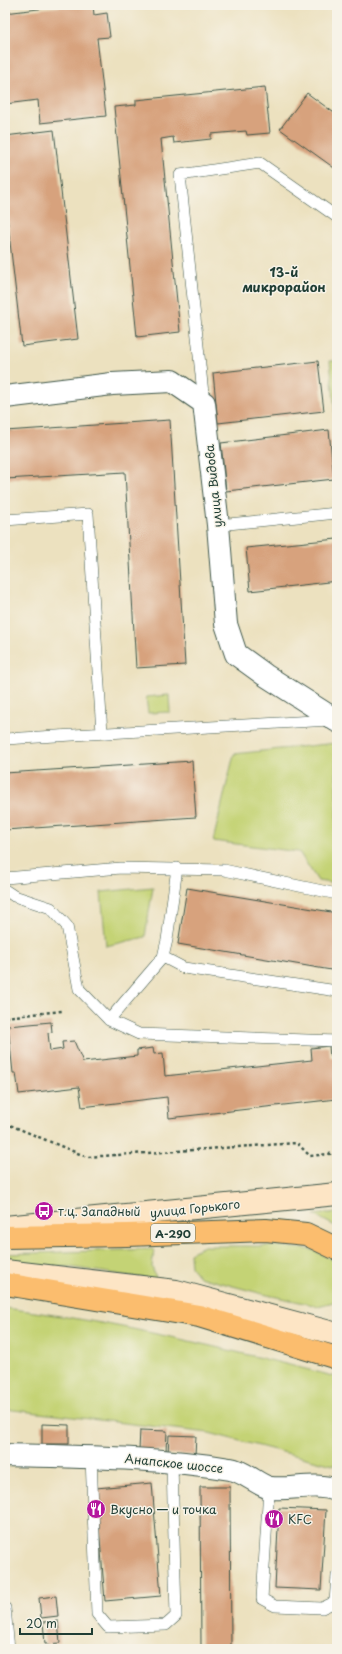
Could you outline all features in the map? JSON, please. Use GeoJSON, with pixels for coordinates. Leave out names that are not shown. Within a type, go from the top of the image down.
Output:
{"type":"FeatureCollection","features":[{"type":"Feature","properties":{"kind":"highway","name":"А-290"},"geometry":{"type":"LineString","coordinates":[[5,1237],[127,1235],[266,1230],[306,1234],[337,1249]]}},
{"type":"Feature","properties":{"kind":"highway"},"geometry":{"type":"LineString","coordinates":[[5,1284],[199,1316],[337,1358]]}},
{"type":"Feature","properties":{"kind":"main road","name":"улица Горького"},"geometry":{"type":"LineString","coordinates":[[5,1227],[337,1194]]}},
{"type":"Feature","properties":{"kind":"main road"},"geometry":{"type":"LineString","coordinates":[[5,1271],[176,1291],[337,1334]]}},
{"type":"Feature","properties":{"kind":"street"},"geometry":{"type":"LineString","coordinates":[[5,397],[112,384],[172,381],[204,403]]}},
{"type":"Feature","properties":{"kind":"street","name":"улица Видова"},"geometry":{"type":"LineString","coordinates":[[204,403],[218,525],[226,624],[236,654],[265,675],[336,720]]}},
{"type":"Feature","properties":{"kind":"street","name":"Анапское шоссе"},"geometry":{"type":"LineString","coordinates":[[5,1455],[132,1458],[239,1471],[269,1488]]}},
{"type":"Feature","properties":{"kind":"street"},"geometry":{"type":"LineString","coordinates":[[269,1488],[316,1485],[337,1490]]}},
{"type":"Feature","properties":{"kind":"lane"},"geometry":{"type":"LineString","coordinates":[[204,403],[180,175],[260,163],[337,217]]}},
{"type":"Feature","properties":{"kind":"lane"},"geometry":{"type":"LineString","coordinates":[[218,525],[337,513]]}},
{"type":"Feature","properties":{"kind":"lane"},"geometry":{"type":"LineString","coordinates":[[5,520],[88,514],[102,733]]}},
{"type":"Feature","properties":{"kind":"lane"},"geometry":{"type":"LineString","coordinates":[[5,739],[336,720]]}},
{"type":"Feature","properties":{"kind":"lane"},"geometry":{"type":"LineString","coordinates":[[5,878],[121,868],[224,870],[337,894]]}},
{"type":"Feature","properties":{"kind":"lane"},"geometry":{"type":"LineString","coordinates":[[109,1020],[163,957],[168,940],[177,868]]}},
{"type":"Feature","properties":{"kind":"lane"},"geometry":{"type":"LineString","coordinates":[[5,890],[14,896],[51,908],[67,926],[79,989],[109,1020],[139,1034],[337,1041]]}},
{"type":"Feature","properties":{"kind":"lane"},"geometry":{"type":"LineString","coordinates":[[163,957],[184,968],[337,991]]}},
{"type":"Feature","properties":{"kind":"lane"},"geometry":{"type":"LineString","coordinates":[[91,1457],[97,1614],[108,1627],[166,1625],[176,1616],[172,1463]]}},
{"type":"Feature","properties":{"kind":"lane"},"geometry":{"type":"LineString","coordinates":[[269,1488],[262,1599],[275,1606],[322,1608],[335,1602],[337,1576]]}},
{"type":"Feature","properties":{"kind":"lane"},"geometry":{"type":"LineString","coordinates":[[5,1608],[9,1649]]}},
{"type":"Feature","properties":{"kind":"path"},"geometry":{"type":"LineString","coordinates":[[5,1017],[62,1011]]}},
{"type":"Feature","properties":{"kind":"path"},"geometry":{"type":"LineString","coordinates":[[5,1123],[88,1158],[297,1143],[310,1156],[337,1153]]}},
{"type":"Feature","properties":{"kind":"green space"},"geometry":{"type":"Polygon","coordinates":[[[330,361],[337,361],[337,433],[330,361]]]}},
{"type":"Feature","properties":{"kind":"green space"},"geometry":{"type":"Polygon","coordinates":[[[169,695],[170,712],[148,713],[146,697],[169,695]]]}},
{"type":"Feature","properties":{"kind":"green space"},"geometry":{"type":"Polygon","coordinates":[[[336,743],[337,884],[318,881],[299,852],[213,841],[234,754],[336,743]]]}},
{"type":"Feature","properties":{"kind":"green space"},"geometry":{"type":"Polygon","coordinates":[[[153,887],[145,937],[106,946],[101,892],[153,887]]]}},
{"type":"Feature","properties":{"kind":"green space"},"geometry":{"type":"Polygon","coordinates":[[[337,1212],[337,1227],[314,1215],[337,1212]]]}},
{"type":"Feature","properties":{"kind":"green space"},"geometry":{"type":"Polygon","coordinates":[[[204,1246],[280,1246],[313,1250],[337,1262],[337,1301],[318,1306],[263,1294],[199,1277],[191,1267],[190,1253],[204,1246]]]}},
{"type":"Feature","properties":{"kind":"green space"},"geometry":{"type":"Polygon","coordinates":[[[154,1249],[152,1267],[157,1280],[69,1267],[5,1265],[5,1254],[154,1249]]]}},
{"type":"Feature","properties":{"kind":"green space"},"geometry":{"type":"Polygon","coordinates":[[[5,1308],[89,1321],[172,1337],[337,1377],[337,1466],[209,1433],[5,1409],[5,1308]]]}},
{"type":"Feature","properties":{"kind":"building"},"geometry":{"type":"Polygon","coordinates":[[[72,5],[93,5],[94,15],[107,13],[110,37],[97,38],[106,116],[40,123],[38,100],[5,104],[5,13],[72,5]]]}},
{"type":"Feature","properties":{"kind":"building"},"geometry":{"type":"Polygon","coordinates":[[[265,87],[270,133],[247,135],[246,131],[211,134],[211,139],[174,143],[173,137],[161,139],[180,332],[137,337],[114,107],[136,105],[136,100],[265,87]]]}},
{"type":"Feature","properties":{"kind":"building"},"geometry":{"type":"Polygon","coordinates":[[[307,93],[337,115],[337,170],[280,129],[307,93]]]}},
{"type":"Feature","properties":{"kind":"building"},"geometry":{"type":"Polygon","coordinates":[[[54,130],[78,339],[22,346],[5,199],[5,136],[54,130]]]}},
{"type":"Feature","properties":{"kind":"building"},"geometry":{"type":"Polygon","coordinates":[[[318,361],[324,411],[218,423],[213,373],[318,361]]]}},
{"type":"Feature","properties":{"kind":"building"},"geometry":{"type":"Polygon","coordinates":[[[170,420],[185,665],[136,668],[125,472],[5,479],[5,431],[170,420]]]}},
{"type":"Feature","properties":{"kind":"building"},"geometry":{"type":"Polygon","coordinates":[[[329,430],[334,479],[226,491],[221,443],[329,430]]]}},
{"type":"Feature","properties":{"kind":"building"},"geometry":{"type":"Polygon","coordinates":[[[337,539],[337,581],[250,591],[246,548],[337,539]]]}},
{"type":"Feature","properties":{"kind":"building"},"geometry":{"type":"Polygon","coordinates":[[[192,761],[196,817],[5,830],[5,773],[192,761]]]}},
{"type":"Feature","properties":{"kind":"building"},"geometry":{"type":"Polygon","coordinates":[[[187,888],[337,913],[337,971],[178,944],[187,888]]]}},
{"type":"Feature","properties":{"kind":"building"},"geometry":{"type":"Polygon","coordinates":[[[51,1022],[52,1032],[48,1033],[50,1051],[63,1049],[62,1042],[74,1041],[83,1062],[137,1056],[137,1050],[153,1048],[154,1054],[163,1053],[165,1076],[312,1060],[311,1048],[329,1046],[330,1057],[337,1057],[337,1099],[169,1118],[167,1097],[82,1107],[79,1087],[19,1094],[16,1073],[13,1073],[8,1026],[51,1022]]]}},
{"type":"Feature","properties":{"kind":"building"},"geometry":{"type":"Polygon","coordinates":[[[42,1424],[69,1425],[69,1444],[42,1444],[42,1424]]]}},
{"type":"Feature","properties":{"kind":"building"},"geometry":{"type":"Polygon","coordinates":[[[140,1430],[167,1431],[166,1451],[139,1450],[140,1430]]]}},
{"type":"Feature","properties":{"kind":"building"},"geometry":{"type":"Polygon","coordinates":[[[169,1435],[196,1436],[195,1455],[168,1454],[169,1435]]]}},
{"type":"Feature","properties":{"kind":"building"},"geometry":{"type":"Polygon","coordinates":[[[152,1483],[161,1596],[105,1601],[96,1488],[152,1483]]]}},
{"type":"Feature","properties":{"kind":"building"},"geometry":{"type":"Polygon","coordinates":[[[200,1487],[230,1487],[231,1649],[201,1649],[200,1487]]]}},
{"type":"Feature","properties":{"kind":"building"},"geometry":{"type":"Polygon","coordinates":[[[279,1508],[326,1510],[321,1590],[275,1588],[279,1508]]]}},
{"type":"Feature","properties":{"kind":"building"},"geometry":{"type":"Polygon","coordinates":[[[56,1596],[58,1616],[41,1618],[39,1598],[56,1596]]]}},
{"type":"Feature","properties":{"kind":"building"},"geometry":{"type":"Polygon","coordinates":[[[58,1621],[60,1643],[45,1644],[43,1622],[58,1621]]]}},
{"type":"Feature","properties":{"kind":"place","name":"т.ц. Западный"},"geometry":{"type":"Point","coordinates":[44,1211]}},
{"type":"Feature","properties":{"kind":"place","name":"Вкусно — и точка"},"geometry":{"type":"Point","coordinates":[96,1509]}},
{"type":"Feature","properties":{"kind":"place","name":"KFC"},"geometry":{"type":"Point","coordinates":[274,1519]}},
{"type":"Feature","properties":{"kind":"district","name":"13-й микрорайон"},"geometry":{"type":"Point","coordinates":[284,278]}}]}
